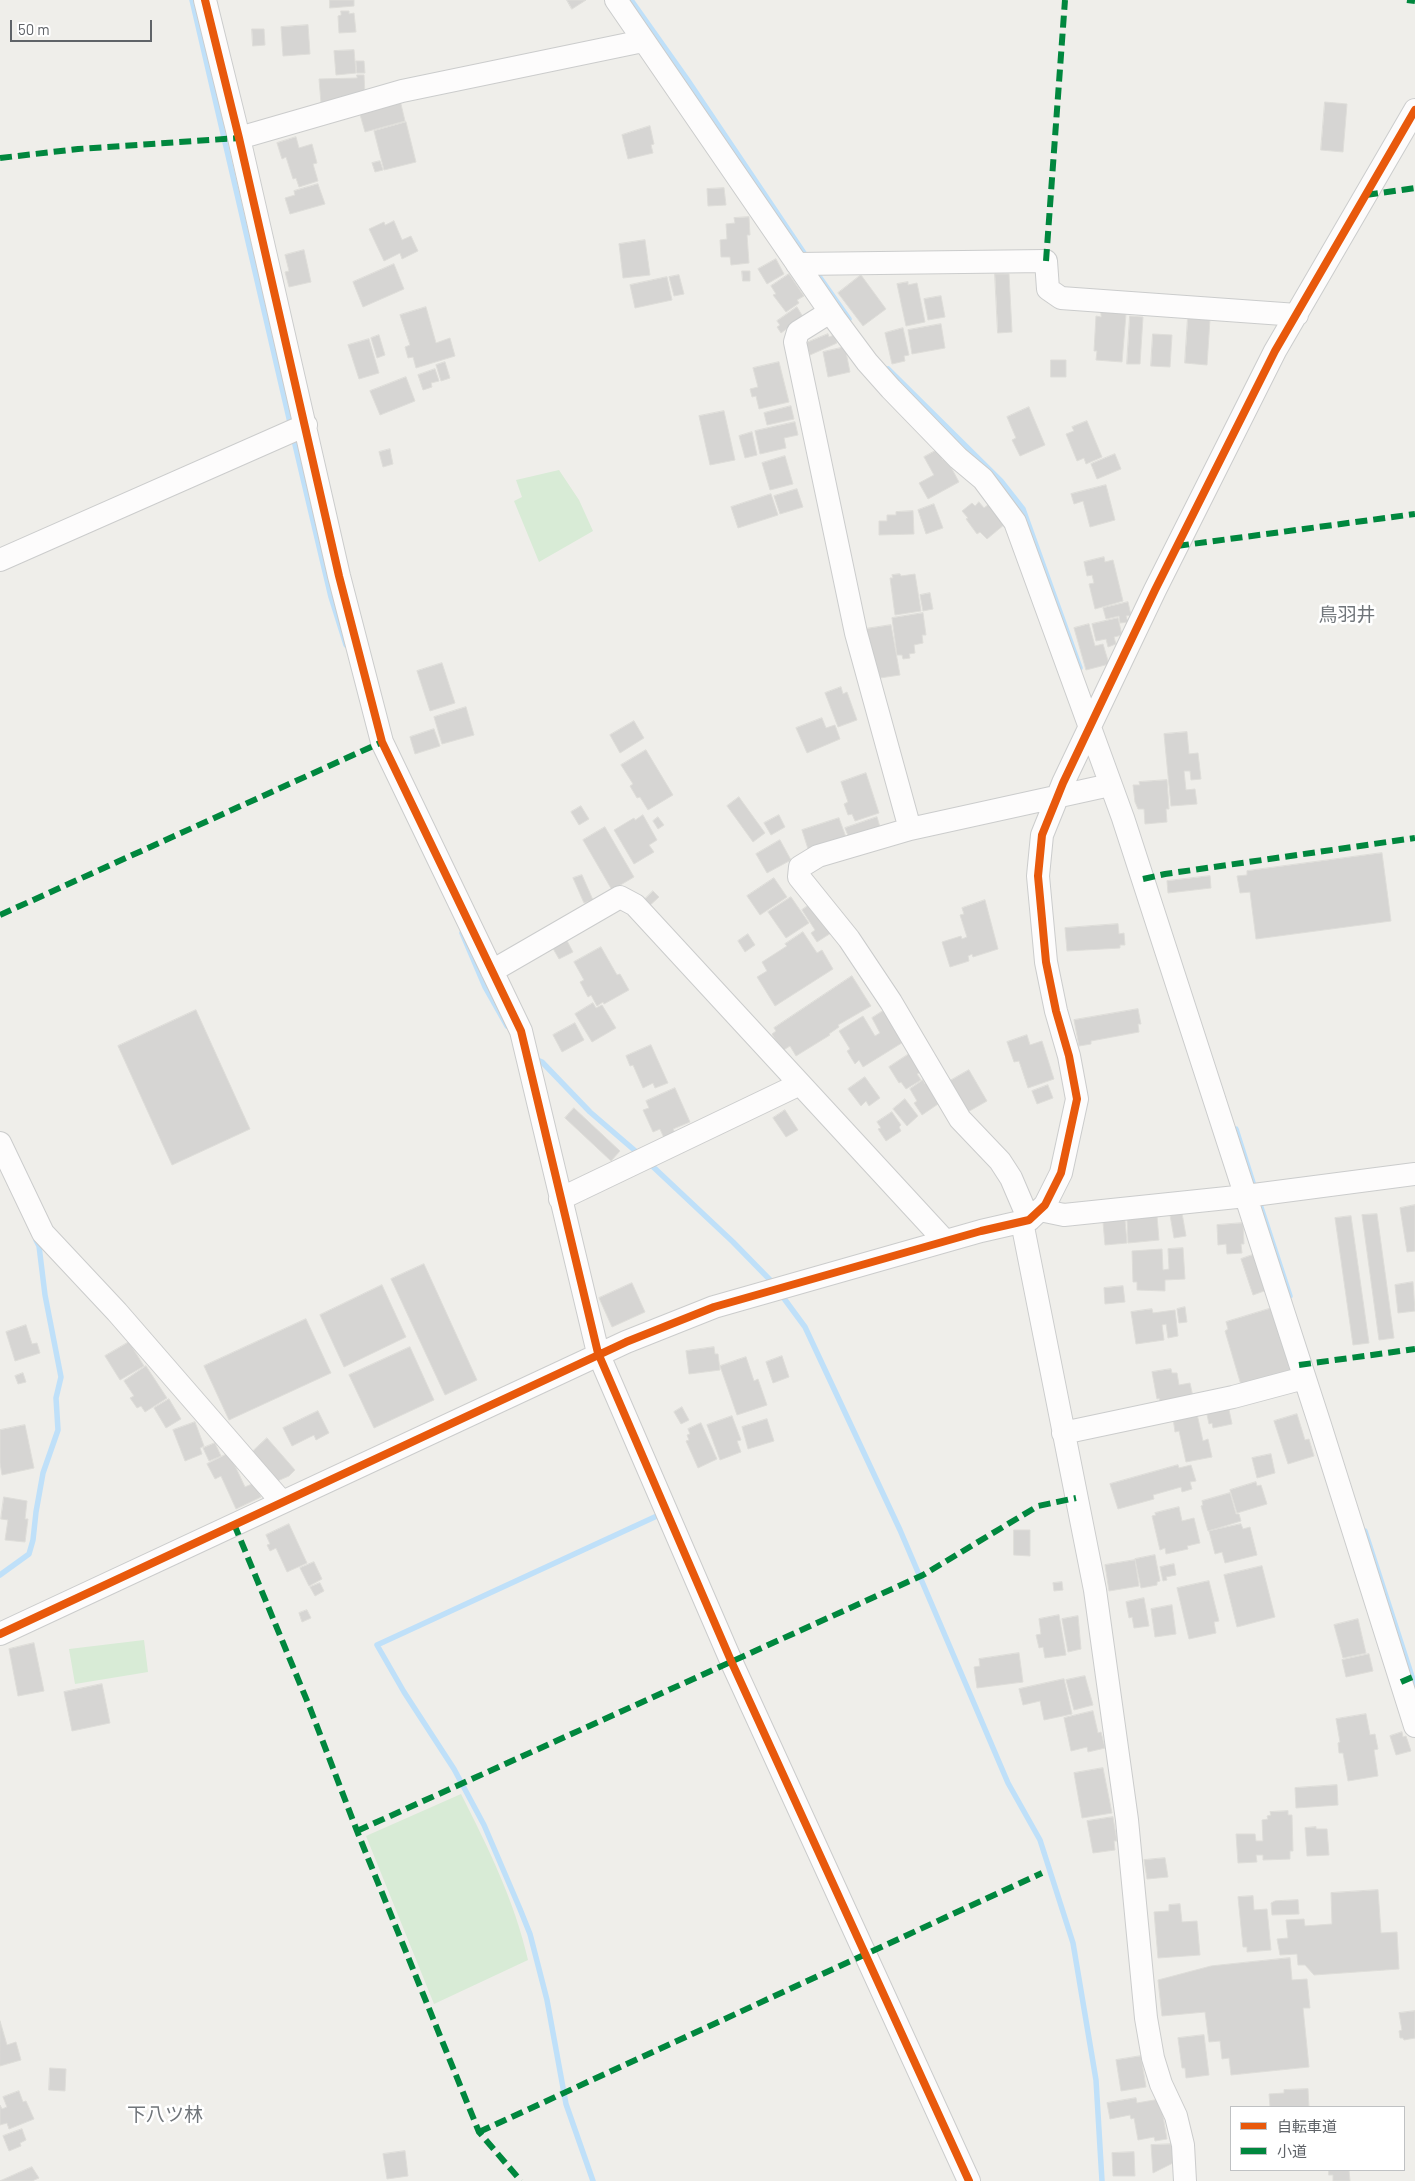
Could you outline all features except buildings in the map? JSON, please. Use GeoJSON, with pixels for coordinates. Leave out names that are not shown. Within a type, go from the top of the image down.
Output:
{"type":"FeatureCollection","features":[{"type":"Feature","properties":{"kind":"street"},"geometry":{"type":"LineString","coordinates":[[205,0],[306,425],[339,576],[382,742],[521,1031],[598,1353],[732,1663],[969,2181]]}},
{"type":"Feature","properties":{"kind":"street"},"geometry":{"type":"LineString","coordinates":[[616,0],[830,312],[867,362],[958,458],[983,479],[1015,522],[1110,785],[1246,1196],[1415,1726]]}},
{"type":"Feature","properties":{"kind":"street"},"geometry":{"type":"LineString","coordinates":[[239,138],[402,91],[643,41]]}},
{"type":"Feature","properties":{"kind":"street"},"geometry":{"type":"LineString","coordinates":[[1030,1217],[1045,1206],[1061,1173],[1077,1099],[1069,1056],[1056,1011],[1046,962],[1038,876],[1042,835],[1058,795],[1155,590],[1275,351],[1415,110]]}},
{"type":"Feature","properties":{"kind":"street"},"geometry":{"type":"LineString","coordinates":[[798,264],[1046,261],[1048,289],[1061,298],[1297,315]]}},
{"type":"Feature","properties":{"kind":"street"},"geometry":{"type":"LineString","coordinates":[[830,312],[798,332],[795,342],[856,633],[910,829]]}},
{"type":"Feature","properties":{"kind":"street"},"geometry":{"type":"LineString","coordinates":[[0,560],[306,425]]}},
{"type":"Feature","properties":{"kind":"street"},"geometry":{"type":"LineString","coordinates":[[1110,785],[910,829],[818,856],[800,867],[798,877],[849,939],[865,962],[891,1002],[960,1119],[1000,1161],[1011,1178],[1030,1217],[1063,1433],[1095,1590],[1127,1820],[1146,2018],[1152,2050],[1162,2084],[1176,2116],[1183,2145],[1185,2181]]}},
{"type":"Feature","properties":{"kind":"street"},"geometry":{"type":"LineString","coordinates":[[492,971],[620,897],[635,905],[946,1241]]}},
{"type":"Feature","properties":{"kind":"street"},"geometry":{"type":"LineString","coordinates":[[560,1199],[800,1084]]}},
{"type":"Feature","properties":{"kind":"street"},"geometry":{"type":"LineString","coordinates":[[0,1143],[43,1233],[116,1312],[282,1502]]}},
{"type":"Feature","properties":{"kind":"street"},"geometry":{"type":"LineString","coordinates":[[0,1634],[598,1353],[714,1307],[1030,1217],[1246,1196],[1415,1174]]}},
{"type":"Feature","properties":{"kind":"street"},"geometry":{"type":"LineString","coordinates":[[1063,1433],[1233,1397],[1304,1378]]}},
{"type":"Feature","properties":{"kind":"green space"},"geometry":{"type":"Polygon","coordinates":[[[559,470],[579,500],[593,531],[539,562],[514,501],[522,497],[516,480],[559,470]]]}},
{"type":"Feature","properties":{"kind":"green space"},"geometry":{"type":"Polygon","coordinates":[[[144,1640],[148,1672],[75,1684],[69,1649],[144,1640]]]}},
{"type":"Feature","properties":{"kind":"green space"},"geometry":{"type":"Polygon","coordinates":[[[461,1794],[491,1855],[508,1896],[528,1960],[434,2004],[366,1836],[461,1794]]]}},
{"type":"Feature","properties":{"kind":"waterway"},"geometry":{"type":"LineString","coordinates":[[192,0],[291,427]]}},
{"type":"Feature","properties":{"kind":"waterway"},"geometry":{"type":"LineString","coordinates":[[631,0],[687,79],[808,259]]}},
{"type":"Feature","properties":{"kind":"waterway"},"geometry":{"type":"LineString","coordinates":[[814,269],[849,319]]}},
{"type":"Feature","properties":{"kind":"waterway"},"geometry":{"type":"LineString","coordinates":[[888,369],[1001,481],[1023,509],[1080,668]]}},
{"type":"Feature","properties":{"kind":"waterway"},"geometry":{"type":"LineString","coordinates":[[293,436],[331,597],[346,645]]}},
{"type":"Feature","properties":{"kind":"waterway"},"geometry":{"type":"LineString","coordinates":[[462,933],[485,987],[507,1026]]}},
{"type":"Feature","properties":{"kind":"waterway"},"geometry":{"type":"LineString","coordinates":[[535,1059],[542,1062],[590,1112],[640,1155]]}},
{"type":"Feature","properties":{"kind":"waterway"},"geometry":{"type":"LineString","coordinates":[[1236,1129],[1255,1189]]}},
{"type":"Feature","properties":{"kind":"waterway"},"geometry":{"type":"LineString","coordinates":[[649,1163],[733,1242],[775,1285]]}},
{"type":"Feature","properties":{"kind":"waterway"},"geometry":{"type":"LineString","coordinates":[[1258,1198],[1290,1296]]}},
{"type":"Feature","properties":{"kind":"waterway"},"geometry":{"type":"LineString","coordinates":[[0,1575],[29,1554],[33,1540],[43,1473],[58,1430],[56,1398],[61,1377],[45,1295],[39,1246],[36,1240]]}},
{"type":"Feature","properties":{"kind":"waterway"},"geometry":{"type":"LineString","coordinates":[[780,1293],[805,1327],[900,1530],[1008,1783],[1040,1840],[1073,1943],[1096,2080],[1102,2181]]}},
{"type":"Feature","properties":{"kind":"waterway"},"geometry":{"type":"LineString","coordinates":[[593,2181],[566,2104],[547,2000],[530,1934],[520,1909],[484,1825],[454,1769],[404,1692],[377,1645],[659,1515]]}},
{"type":"Feature","properties":{"kind":"waterway"},"geometry":{"type":"LineString","coordinates":[[1365,1531],[1415,1686]]}},
{"type":"Feature","properties":{"kind":"marked path"},"geometry":{"type":"LineString","coordinates":[[1046,261],[1065,0]]}},
{"type":"Feature","properties":{"kind":"marked path"},"geometry":{"type":"LineString","coordinates":[[1407,0],[1415,1]]}},
{"type":"Feature","properties":{"kind":"marked path"},"geometry":{"type":"LineString","coordinates":[[0,158],[78,149],[239,138]]}},
{"type":"Feature","properties":{"kind":"marked path"},"geometry":{"type":"LineString","coordinates":[[1366,195],[1415,188]]}},
{"type":"Feature","properties":{"kind":"marked path"},"geometry":{"type":"LineString","coordinates":[[1177,546],[1415,514]]}},
{"type":"Feature","properties":{"kind":"marked path"},"geometry":{"type":"LineString","coordinates":[[0,915],[382,742]]}},
{"type":"Feature","properties":{"kind":"marked path"},"geometry":{"type":"LineString","coordinates":[[1143,879],[1165,874],[1415,838]]}},
{"type":"Feature","properties":{"kind":"marked path"},"geometry":{"type":"LineString","coordinates":[[1299,1365],[1415,1349]]}},
{"type":"Feature","properties":{"kind":"marked path"},"geometry":{"type":"LineString","coordinates":[[357,1831],[923,1575],[1038,1506],[1076,1498]]}},
{"type":"Feature","properties":{"kind":"marked path"},"geometry":{"type":"LineString","coordinates":[[234,1524],[310,1708],[357,1831],[479,2132],[521,2181]]}},
{"type":"Feature","properties":{"kind":"marked path"},"geometry":{"type":"LineString","coordinates":[[1401,1682],[1415,1676]]}},
{"type":"Feature","properties":{"kind":"marked path"},"geometry":{"type":"LineString","coordinates":[[479,2132],[1042,1873]]}},
{"type":"Feature","properties":{"kind":"cycle path"},"geometry":{"type":"LineString","coordinates":[[205,0],[239,138],[339,576],[382,742],[521,1031],[598,1353],[732,1663],[969,2181]]}},
{"type":"Feature","properties":{"kind":"cycle path"},"geometry":{"type":"LineString","coordinates":[[0,1634],[626,1342],[714,1307],[981,1231],[1029,1220],[1045,1205],[1061,1173],[1077,1099],[1069,1056],[1056,1011],[1046,962],[1038,876],[1042,835],[1063,783],[1155,590],[1275,351],[1415,110]]}},
{"type":"Feature","properties":{"kind":"district","name":"鳥羽井"},"geometry":{"type":"Point","coordinates":[1347,615]}},
{"type":"Feature","properties":{"kind":"district","name":"下八ツ林"},"geometry":{"type":"Point","coordinates":[165,2115]}}]}
